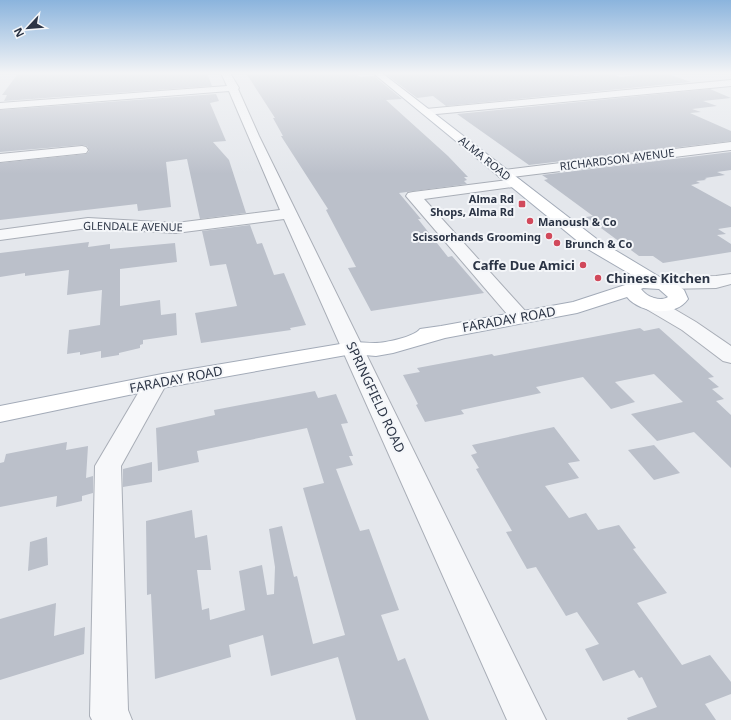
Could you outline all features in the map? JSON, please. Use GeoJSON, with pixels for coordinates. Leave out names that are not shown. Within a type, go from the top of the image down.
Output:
{"type":"FeatureCollection","features":[{"type":"Feature","properties":{"kind":"main road","name":"ALMA ROAD"},"geometry":{"type":"LineString","coordinates":[[419,107],[592,244],[658,283],[674,290],[678,298]]}},
{"type":"Feature","properties":{"kind":"main road","name":"ALMA ROAD"},"geometry":{"type":"LineString","coordinates":[[592,244],[596,253],[632,287],[634,294],[648,302]]}},
{"type":"Feature","properties":{"kind":"main road","name":"FARADAY ROAD"},"geometry":{"type":"LineString","coordinates":[[0,414],[155,383],[352,348],[376,350],[393,347],[441,332],[577,307],[642,282],[658,283]]}},
{"type":"Feature","properties":{"kind":"main road","name":"FARADAY ROAD"},"geometry":{"type":"LineString","coordinates":[[577,307],[598,308],[648,302],[665,305],[675,302],[678,298]]}},
{"type":"Feature","properties":{"kind":"street","name":"SPRINGFIELD ROAD"},"geometry":{"type":"LineString","coordinates":[[241,107],[253,136],[352,348],[528,720]]}},
{"type":"Feature","properties":{"kind":"street"},"geometry":{"type":"LineString","coordinates":[[426,112],[483,107]]}},
{"type":"Feature","properties":{"kind":"street","name":"RICHARDSON AVENUE"},"geometry":{"type":"LineString","coordinates":[[520,317],[413,196],[509,178],[731,146]]}},
{"type":"Feature","properties":{"kind":"street"},"geometry":{"type":"LineString","coordinates":[[0,158],[82,150]]}},
{"type":"Feature","properties":{"kind":"street","name":"GLENDALE AVENUE"},"geometry":{"type":"LineString","coordinates":[[0,234],[88,223],[176,228],[290,214]]}},
{"type":"Feature","properties":{"kind":"street"},"geometry":{"type":"LineString","coordinates":[[658,283],[723,281]]}},
{"type":"Feature","properties":{"kind":"street"},"geometry":{"type":"LineString","coordinates":[[723,281],[692,290],[678,298],[692,317],[731,355]]}},
{"type":"Feature","properties":{"kind":"street"},"geometry":{"type":"LineString","coordinates":[[648,302],[689,326],[731,355]]}},
{"type":"Feature","properties":{"kind":"street"},"geometry":{"type":"LineString","coordinates":[[113,720],[109,716],[108,466],[155,383]]}},
{"type":"Feature","properties":{"kind":"building"},"geometry":{"type":"Polygon","coordinates":[[[46,107],[212,107],[226,141],[213,142],[229,160],[246,213],[200,219],[187,159],[166,162],[171,207],[138,211],[137,204],[0,220],[0,163],[86,154],[89,151],[87,146],[82,145],[0,152],[0,110],[46,107]]]}},
{"type":"Feature","properties":{"kind":"building"},"geometry":{"type":"Polygon","coordinates":[[[268,107],[393,107],[448,156],[468,177],[464,177],[467,180],[464,181],[467,184],[399,193],[421,219],[418,219],[448,257],[452,256],[484,293],[371,311],[348,268],[356,267],[326,210],[328,209],[281,136],[283,136],[273,118],[275,118],[268,107]]]}},
{"type":"Feature","properties":{"kind":"building"},"geometry":{"type":"Polygon","coordinates":[[[532,107],[712,107],[692,109],[701,112],[690,113],[731,131],[731,141],[529,165],[457,114],[532,107]]]}},
{"type":"Feature","properties":{"kind":"building"},"geometry":{"type":"Polygon","coordinates":[[[731,152],[731,170],[717,172],[725,175],[705,178],[707,179],[704,179],[706,180],[696,181],[700,183],[691,185],[731,207],[731,227],[718,229],[726,234],[717,235],[731,244],[731,252],[663,263],[653,256],[639,256],[586,217],[593,216],[544,180],[548,179],[542,175],[731,152]]]}},
{"type":"Feature","properties":{"kind":"building"},"geometry":{"type":"Polygon","coordinates":[[[250,225],[257,244],[262,243],[274,275],[284,273],[306,325],[290,328],[291,330],[201,343],[195,313],[237,306],[226,264],[210,266],[202,231],[250,225]]]}},
{"type":"Feature","properties":{"kind":"building"},"geometry":{"type":"Polygon","coordinates":[[[89,242],[88,247],[110,244],[110,249],[175,243],[177,262],[120,269],[120,306],[160,300],[161,315],[176,313],[177,335],[143,340],[143,344],[140,345],[140,348],[119,353],[119,355],[101,358],[101,351],[80,355],[80,352],[67,354],[69,330],[100,325],[102,290],[67,295],[69,270],[25,276],[25,273],[0,277],[0,253],[89,242]]]}},
{"type":"Feature","properties":{"kind":"building"},"geometry":{"type":"Polygon","coordinates":[[[640,328],[644,331],[659,328],[714,377],[708,378],[719,387],[712,389],[724,399],[716,401],[731,415],[731,468],[694,432],[657,441],[631,414],[683,402],[654,374],[615,382],[635,402],[611,409],[583,377],[536,387],[541,393],[461,410],[464,414],[425,422],[416,405],[418,404],[403,375],[420,372],[417,368],[492,354],[494,356],[640,328]]]}},
{"type":"Feature","properties":{"kind":"building"},"geometry":{"type":"Polygon","coordinates":[[[315,391],[318,398],[336,394],[348,423],[341,424],[353,456],[349,456],[353,465],[336,469],[360,531],[369,529],[399,610],[381,615],[398,661],[405,658],[429,720],[356,720],[338,657],[271,676],[263,635],[229,645],[231,657],[155,679],[151,594],[147,595],[146,521],[192,510],[195,538],[207,535],[211,570],[197,570],[202,610],[209,608],[210,620],[245,610],[239,571],[262,565],[267,595],[274,594],[275,567],[269,529],[282,526],[294,577],[297,576],[313,644],[345,635],[303,488],[324,483],[307,428],[197,451],[199,462],[158,471],[156,428],[215,415],[214,410],[315,391]]]}},
{"type":"Feature","properties":{"kind":"building"},"geometry":{"type":"Polygon","coordinates":[[[554,427],[580,461],[568,463],[579,478],[545,486],[569,518],[586,513],[598,530],[619,525],[636,548],[633,549],[667,593],[637,603],[682,665],[710,655],[731,682],[731,694],[705,704],[716,720],[628,720],[627,718],[657,707],[642,677],[639,678],[634,670],[603,681],[585,649],[599,644],[577,612],[566,616],[536,567],[527,569],[506,532],[512,531],[476,469],[479,468],[471,455],[477,453],[472,445],[554,427]]]}},
{"type":"Feature","properties":{"kind":"building"},"geometry":{"type":"Polygon","coordinates":[[[67,442],[66,450],[88,446],[86,478],[93,476],[93,493],[82,496],[82,501],[56,507],[57,496],[0,507],[0,463],[4,462],[6,454],[67,442]]]}},
{"type":"Feature","properties":{"kind":"building"},"geometry":{"type":"Polygon","coordinates":[[[654,445],[680,473],[654,480],[628,450],[654,445]]]}},
{"type":"Feature","properties":{"kind":"building"},"geometry":{"type":"Polygon","coordinates":[[[152,462],[152,482],[123,487],[123,469],[152,462]]]}},
{"type":"Feature","properties":{"kind":"building"},"geometry":{"type":"Polygon","coordinates":[[[47,537],[48,565],[28,571],[30,542],[47,537]]]}},
{"type":"Feature","properties":{"kind":"building"},"geometry":{"type":"Polygon","coordinates":[[[56,603],[54,636],[85,627],[84,654],[0,680],[0,619],[56,603]]]}},
{"type":"Feature","properties":{"kind":"place","name":"Alma Rd Shops, Alma Rd"},"geometry":{"type":"Point","coordinates":[522,204]}},
{"type":"Feature","properties":{"kind":"place","name":"Manoush & Co"},"geometry":{"type":"Point","coordinates":[530,221]}},
{"type":"Feature","properties":{"kind":"place","name":"Scissorhands Grooming"},"geometry":{"type":"Point","coordinates":[549,236]}},
{"type":"Feature","properties":{"kind":"place","name":"Brunch & Co"},"geometry":{"type":"Point","coordinates":[557,243]}},
{"type":"Feature","properties":{"kind":"place","name":"Caffe Due Amici"},"geometry":{"type":"Point","coordinates":[583,265]}},
{"type":"Feature","properties":{"kind":"place","name":"Chinese Kitchen"},"geometry":{"type":"Point","coordinates":[598,278]}}]}
